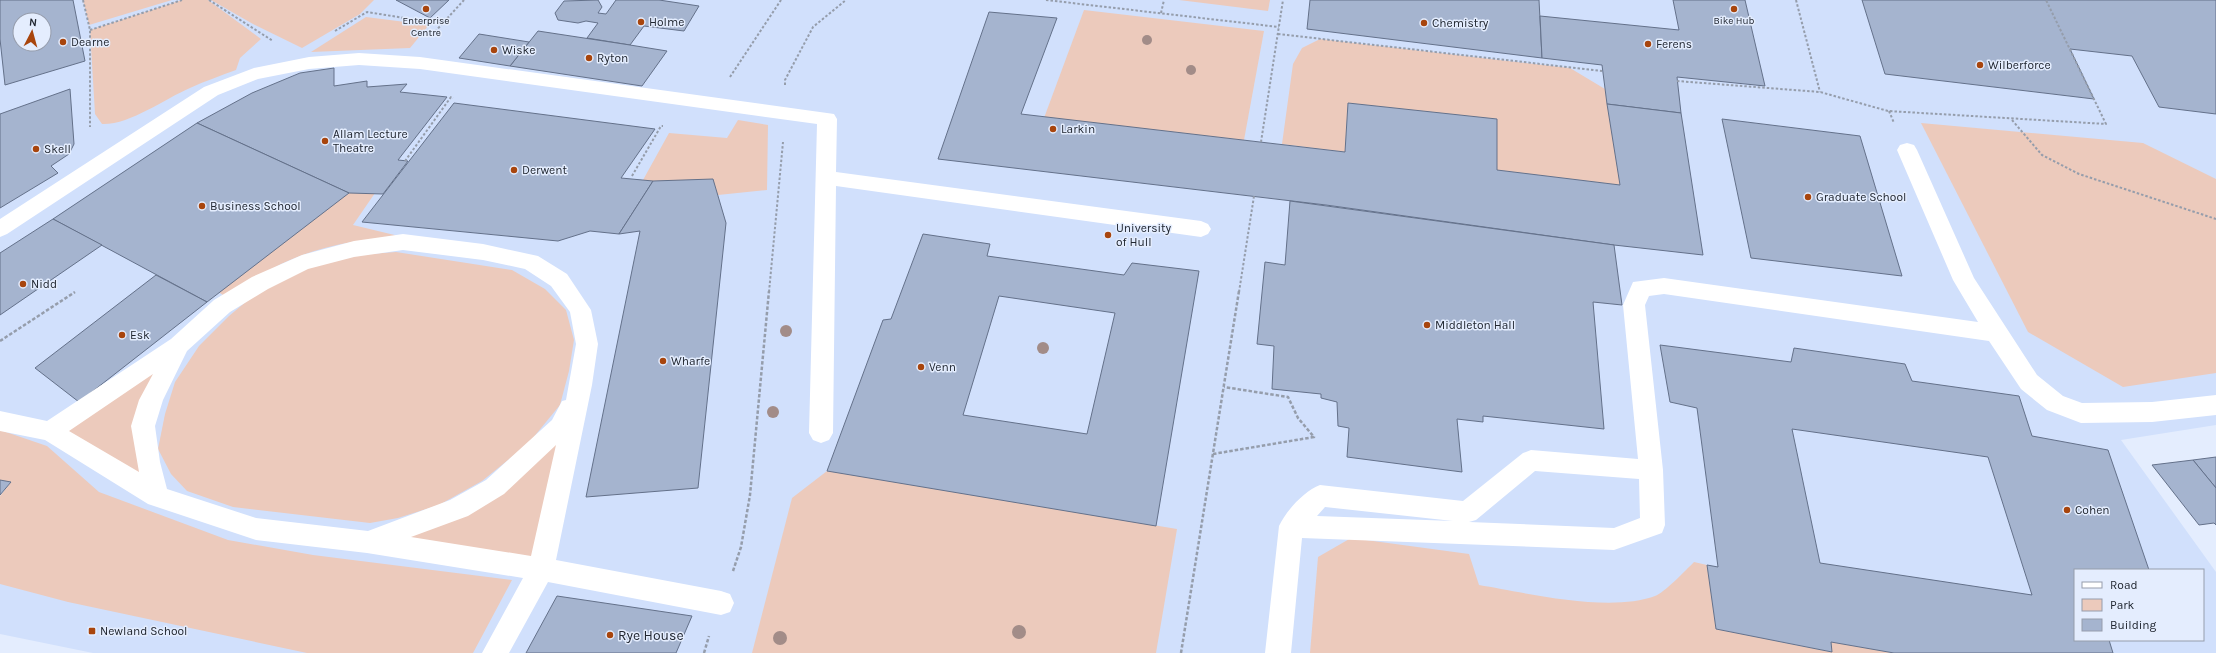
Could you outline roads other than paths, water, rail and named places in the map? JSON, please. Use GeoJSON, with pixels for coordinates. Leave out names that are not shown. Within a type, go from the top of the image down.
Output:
{"type":"FeatureCollection","features":[{"type":"Feature","properties":{"kind":"street"},"geometry":{"type":"LineString","coordinates":[[0,229],[211,91],[254,74],[308,63],[359,59],[468,68],[786,115],[827,119],[821,434]]}},
{"type":"Feature","properties":{"kind":"street"},"geometry":{"type":"LineString","coordinates":[[1907,150],[1964,280],[1996,333],[2029,382],[2054,403],[2081,412],[2152,412],[2216,405]]}},
{"type":"Feature","properties":{"kind":"street"},"geometry":{"type":"LineString","coordinates":[[826,178],[1201,229]]}},
{"type":"Feature","properties":{"kind":"street"},"geometry":{"type":"LineString","coordinates":[[50,431],[179,345],[222,306],[260,283],[302,262],[354,249],[403,242],[484,252],[531,262],[559,280],[580,310],[587,344],[581,385],[541,569],[495,653]]}},
{"type":"Feature","properties":{"kind":"street"},"geometry":{"type":"LineString","coordinates":[[1291,526],[1614,539],[1653,525],[1651,470],[1634,305],[1641,288],[1664,286],[1996,333]]}},
{"type":"Feature","properties":{"kind":"street"},"geometry":{"type":"LineString","coordinates":[[157,496],[148,462],[143,426],[151,400],[179,345]]}},
{"type":"Feature","properties":{"kind":"street"},"geometry":{"type":"LineString","coordinates":[[367,542],[459,508],[495,486],[560,427],[581,385]]}},
{"type":"Feature","properties":{"kind":"street"},"geometry":{"type":"LineString","coordinates":[[0,421],[50,431],[157,496],[256,529],[367,542],[541,569],[721,603]]}},
{"type":"Feature","properties":{"kind":"street"},"geometry":{"type":"LineString","coordinates":[[1278,653],[1291,526],[1320,496],[1467,512],[1531,460],[1651,470]]}},
{"type":"Feature","properties":{"kind":"place","name":"Enterprise Centre"},"geometry":{"type":"Point","coordinates":[426,9]}},
{"type":"Feature","properties":{"kind":"place","name":"Bike Hub"},"geometry":{"type":"Point","coordinates":[1734,9]}},
{"type":"Feature","properties":{"kind":"place","name":"Holme"},"geometry":{"type":"Point","coordinates":[641,22]}},
{"type":"Feature","properties":{"kind":"place","name":"Chemistry"},"geometry":{"type":"Point","coordinates":[1424,23]}},
{"type":"Feature","properties":{"kind":"place","name":"Dearne"},"geometry":{"type":"Point","coordinates":[63,42]}},
{"type":"Feature","properties":{"kind":"place","name":"Ferens"},"geometry":{"type":"Point","coordinates":[1648,44]}},
{"type":"Feature","properties":{"kind":"place","name":"Wiske"},"geometry":{"type":"Point","coordinates":[494,50]}},
{"type":"Feature","properties":{"kind":"place","name":"Ryton"},"geometry":{"type":"Point","coordinates":[589,58]}},
{"type":"Feature","properties":{"kind":"place","name":"Wilberforce"},"geometry":{"type":"Point","coordinates":[1980,65]}},
{"type":"Feature","properties":{"kind":"place","name":"Larkin"},"geometry":{"type":"Point","coordinates":[1053,129]}},
{"type":"Feature","properties":{"kind":"place","name":"Allam Lecture Theatre"},"geometry":{"type":"Point","coordinates":[325,141]}},
{"type":"Feature","properties":{"kind":"place","name":"Skell"},"geometry":{"type":"Point","coordinates":[36,149]}},
{"type":"Feature","properties":{"kind":"place","name":"Derwent"},"geometry":{"type":"Point","coordinates":[514,170]}},
{"type":"Feature","properties":{"kind":"place","name":"Graduate School"},"geometry":{"type":"Point","coordinates":[1808,197]}},
{"type":"Feature","properties":{"kind":"place","name":"Business School"},"geometry":{"type":"Point","coordinates":[202,206]}},
{"type":"Feature","properties":{"kind":"place","name":"University of Hull"},"geometry":{"type":"Point","coordinates":[1108,235]}},
{"type":"Feature","properties":{"kind":"place","name":"Nidd"},"geometry":{"type":"Point","coordinates":[23,284]}},
{"type":"Feature","properties":{"kind":"place","name":"Middleton Hall"},"geometry":{"type":"Point","coordinates":[1427,325]}},
{"type":"Feature","properties":{"kind":"place","name":"Esk"},"geometry":{"type":"Point","coordinates":[122,335]}},
{"type":"Feature","properties":{"kind":"place","name":"Wharfe"},"geometry":{"type":"Point","coordinates":[663,361]}},
{"type":"Feature","properties":{"kind":"place","name":"Venn"},"geometry":{"type":"Point","coordinates":[921,367]}},
{"type":"Feature","properties":{"kind":"place","name":"Cohen"},"geometry":{"type":"Point","coordinates":[2067,510]}},
{"type":"Feature","properties":{"kind":"place","name":"Newland School"},"geometry":{"type":"Point","coordinates":[92,631]}},
{"type":"Feature","properties":{"kind":"place","name":"Rye House"},"geometry":{"type":"Point","coordinates":[610,635]}}]}
